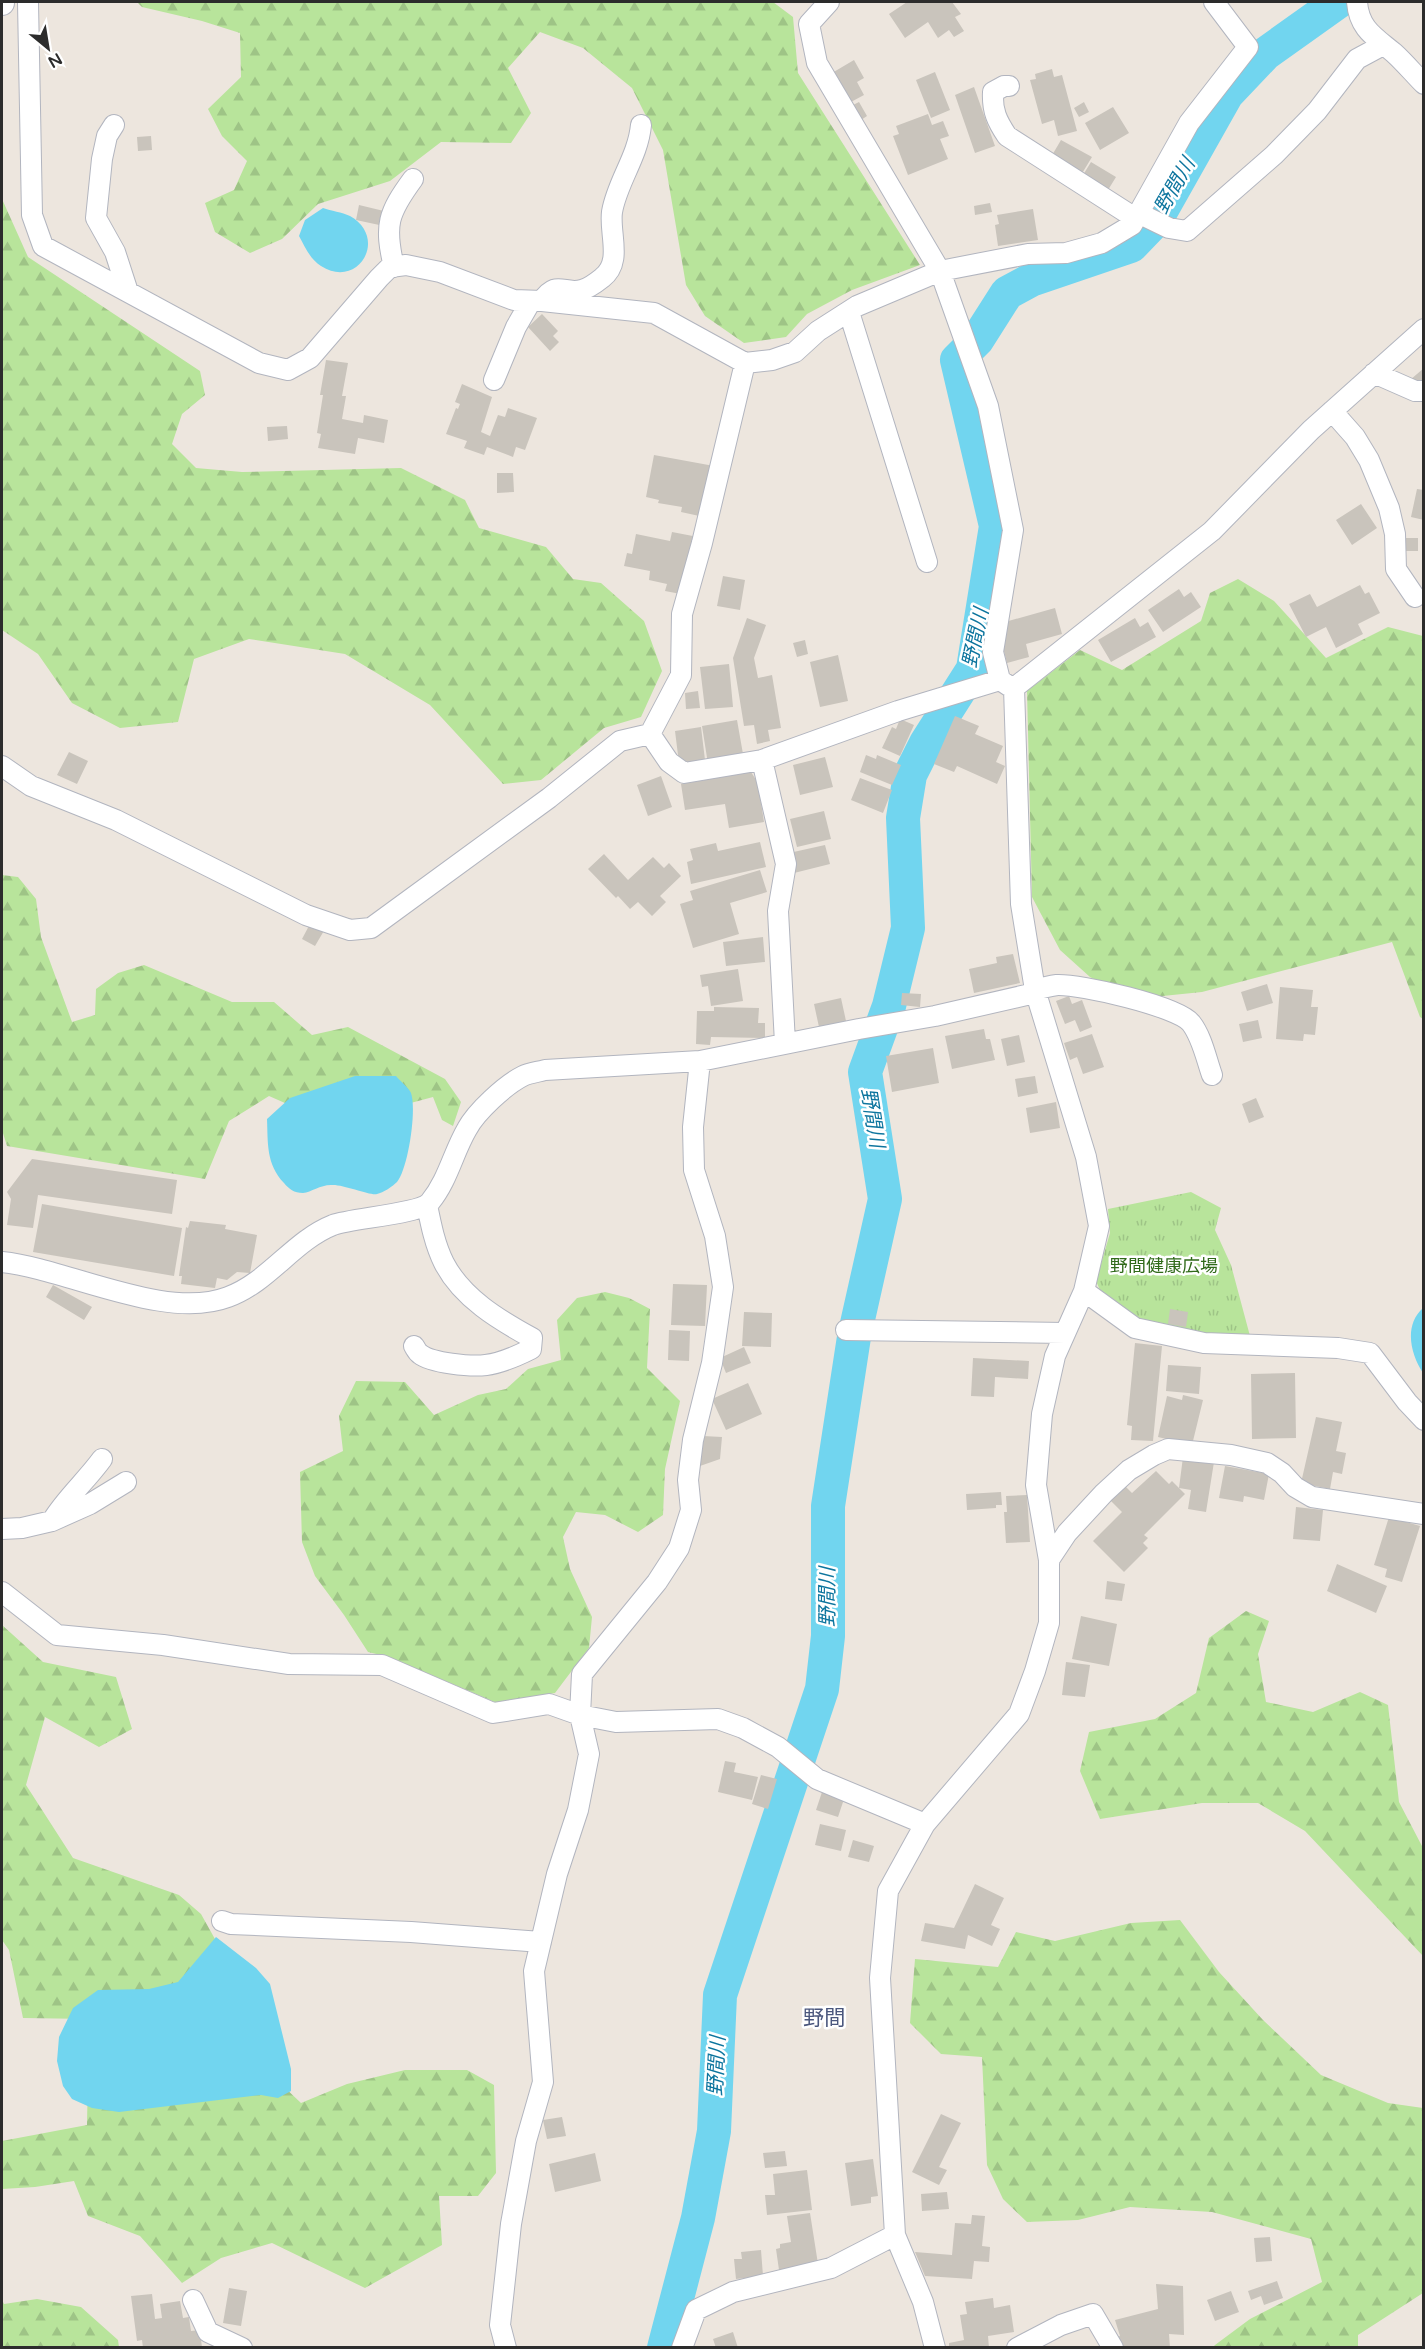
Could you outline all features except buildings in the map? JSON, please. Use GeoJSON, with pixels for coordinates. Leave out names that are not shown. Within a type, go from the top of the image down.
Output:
{"type":"FeatureCollection","features":[{"type":"Feature","properties":{"kind":"street"},"geometry":{"type":"LineString","coordinates":[[28,2],[32,215],[43,246],[259,363],[288,370],[310,358],[378,278],[394,267],[406,265],[440,272],[514,300],[654,313],[745,363],[772,360],[795,352],[818,331],[849,312],[940,272],[1028,254],[1066,252],[1102,243],[1132,225],[1189,123],[1248,47],[1214,2]]}},
{"type":"Feature","properties":{"kind":"street"},"geometry":{"type":"LineString","coordinates":[[829,2],[809,24],[818,63],[940,272],[988,406],[1013,530],[993,652],[1007,684],[1021,904],[1035,991],[1086,1157],[1099,1226],[1083,1291],[1055,1356],[1042,1414],[1036,1485],[1049,1560],[1049,1623],[1019,1714],[925,1824],[888,1891],[880,1978],[894,2235],[923,2302],[935,2348]]}},
{"type":"Feature","properties":{"kind":"street"},"geometry":{"type":"LineString","coordinates":[[1357,2],[1358,12],[1370,35],[1424,84]]}},
{"type":"Feature","properties":{"kind":"street"},"geometry":{"type":"LineString","coordinates":[[1009,86],[1004,86],[993,93],[993,108],[1007,136],[1137,215],[1169,228],[1187,231],[1274,155],[1303,126],[1357,59],[1383,45]]}},
{"type":"Feature","properties":{"kind":"street"},"geometry":{"type":"LineString","coordinates":[[114,125],[107,136],[102,159],[96,218],[115,252],[128,292]]}},
{"type":"Feature","properties":{"kind":"street"},"geometry":{"type":"LineString","coordinates":[[494,380],[516,327],[536,301],[557,288],[581,291],[605,276],[612,263],[614,247],[612,214],[617,194],[640,142],[641,125]]}},
{"type":"Feature","properties":{"kind":"street"},"geometry":{"type":"LineString","coordinates":[[394,267],[390,252],[390,219],[394,204],[413,179]]}},
{"type":"Feature","properties":{"kind":"street"},"geometry":{"type":"LineString","coordinates":[[849,312],[927,562]]}},
{"type":"Feature","properties":{"kind":"street"},"geometry":{"type":"LineString","coordinates":[[650,734],[669,762],[684,773],[762,760],[898,711],[1007,684],[1212,531],[1332,411],[1424,329]]}},
{"type":"Feature","properties":{"kind":"street"},"geometry":{"type":"LineString","coordinates":[[2,766],[30,786],[116,820],[306,915],[350,930],[371,927],[549,798],[620,741],[650,734],[681,675],[682,614],[702,543],[745,363]]}},
{"type":"Feature","properties":{"kind":"street"},"geometry":{"type":"LineString","coordinates":[[1374,374],[1415,391],[1424,391]]}},
{"type":"Feature","properties":{"kind":"street"},"geometry":{"type":"LineString","coordinates":[[1332,411],[1355,437],[1369,460],[1389,508],[1395,534],[1396,569],[1415,597]]}},
{"type":"Feature","properties":{"kind":"street"},"geometry":{"type":"LineString","coordinates":[[762,760],[786,864],[778,912],[786,1043]]}},
{"type":"Feature","properties":{"kind":"street"},"geometry":{"type":"LineString","coordinates":[[2,1262],[57,1274],[126,1294],[200,1304],[229,1297],[249,1286],[306,1239],[334,1225],[427,1205],[441,1189],[467,1129],[481,1110],[522,1076],[545,1071],[700,1060],[935,1016],[1056,985],[1073,986],[1159,1005],[1181,1014],[1191,1023],[1212,1075]]}},
{"type":"Feature","properties":{"kind":"street"},"geometry":{"type":"LineString","coordinates":[[506,2348],[500,2325],[511,2224],[526,2141],[543,2082],[534,1971],[557,1875],[578,1810],[589,1754],[580,1715],[582,1674],[657,1582],[679,1548],[691,1510],[688,1480],[693,1440],[712,1363],[723,1287],[715,1236],[694,1170],[693,1127],[700,1060]]}},
{"type":"Feature","properties":{"kind":"street"},"geometry":{"type":"LineString","coordinates":[[414,1346],[420,1355],[464,1365],[486,1365],[508,1360],[531,1349],[532,1338],[488,1311],[461,1288],[445,1264],[434,1235],[427,1205]]}},
{"type":"Feature","properties":{"kind":"street"},"geometry":{"type":"LineString","coordinates":[[1083,1291],[1135,1328],[1192,1341],[1338,1347],[1370,1353],[1407,1402],[1424,1420]]}},
{"type":"Feature","properties":{"kind":"street"},"geometry":{"type":"LineString","coordinates":[[846,1330],[1065,1333]]}},
{"type":"Feature","properties":{"kind":"street"},"geometry":{"type":"LineString","coordinates":[[1049,1560],[1067,1533],[1104,1493],[1129,1470],[1168,1449],[1231,1455],[1267,1463],[1282,1473],[1295,1487],[1312,1497],[1424,1514]]}},
{"type":"Feature","properties":{"kind":"street"},"geometry":{"type":"LineString","coordinates":[[52,1521],[62,1503],[93,1472],[102,1459]]}},
{"type":"Feature","properties":{"kind":"street"},"geometry":{"type":"LineString","coordinates":[[2,1529],[22,1528],[52,1521],[90,1504],[126,1482]]}},
{"type":"Feature","properties":{"kind":"street"},"geometry":{"type":"LineString","coordinates":[[2,1592],[57,1635],[163,1645],[290,1664],[382,1665],[493,1713],[549,1704],[580,1715],[616,1722],[718,1719],[743,1728],[778,1748],[817,1779],[925,1824]]}},
{"type":"Feature","properties":{"kind":"street"},"geometry":{"type":"LineString","coordinates":[[222,1921],[231,1924],[411,1932],[541,1942]]}},
{"type":"Feature","properties":{"kind":"street"},"geometry":{"type":"LineString","coordinates":[[681,2348],[696,2310],[733,2292],[831,2268],[894,2235]]}},
{"type":"Feature","properties":{"kind":"street"},"geometry":{"type":"LineString","coordinates":[[193,2300],[208,2332],[242,2348]]}},
{"type":"Feature","properties":{"kind":"street"},"geometry":{"type":"LineString","coordinates":[[1017,2348],[1061,2325],[1093,2314],[1113,2348]]}},
{"type":"Feature","properties":{"kind":"green space"},"geometry":{"type":"Polygon","coordinates":[[[137,2],[773,2],[793,17],[798,73],[920,265],[852,290],[807,314],[786,337],[744,343],[705,316],[686,285],[663,150],[632,88],[583,48],[540,32],[508,68],[531,113],[511,143],[441,142],[390,181],[318,204],[282,239],[250,253],[215,232],[205,203],[234,190],[247,161],[222,136],[208,109],[241,77],[240,33],[202,21],[142,7],[137,2]]]}},
{"type":"Feature","properties":{"kind":"green space"},"geometry":{"type":"Polygon","coordinates":[[[2,199],[28,257],[200,371],[205,395],[182,414],[172,444],[196,468],[242,472],[401,468],[465,500],[479,528],[546,547],[573,579],[601,583],[644,621],[662,671],[641,717],[604,728],[541,780],[503,784],[430,705],[345,654],[249,639],[194,659],[178,722],[120,728],[72,703],[38,654],[2,630],[2,199]]]}},
{"type":"Feature","properties":{"kind":"green space"},"geometry":{"type":"Polygon","coordinates":[[[1238,579],[1274,601],[1326,658],[1388,627],[1423,636],[1423,1019],[1420,1017],[1392,942],[1202,992],[1133,999],[1090,977],[1060,950],[1032,897],[1027,691],[1080,650],[1122,670],[1201,621],[1210,593],[1238,579]]]}},
{"type":"Feature","properties":{"kind":"green space"},"geometry":{"type":"Polygon","coordinates":[[[2,875],[18,877],[36,899],[41,937],[72,1022],[95,1015],[96,989],[118,973],[144,965],[232,1002],[274,1002],[312,1035],[348,1027],[445,1079],[461,1102],[453,1126],[442,1120],[433,1097],[392,1108],[310,1114],[269,1096],[229,1121],[205,1179],[7,1146],[2,1130],[2,875]]]}},
{"type":"Feature","properties":{"kind":"green space","name":"野間健康広場"},"geometry":{"type":"Polygon","coordinates":[[[1191,1192],[1221,1208],[1215,1230],[1231,1265],[1250,1336],[1223,1339],[1139,1325],[1103,1297],[1096,1281],[1110,1233],[1108,1209],[1191,1192]]]}},
{"type":"Feature","properties":{"kind":"green space"},"geometry":{"type":"Polygon","coordinates":[[[605,1292],[629,1298],[650,1309],[647,1368],[680,1401],[665,1469],[663,1515],[638,1532],[605,1515],[576,1512],[563,1537],[570,1569],[592,1617],[589,1648],[555,1693],[497,1703],[389,1657],[368,1652],[315,1576],[302,1542],[300,1472],[343,1451],[339,1416],[356,1381],[405,1382],[434,1415],[478,1395],[506,1389],[528,1369],[561,1360],[557,1320],[577,1298],[605,1292]]]}},
{"type":"Feature","properties":{"kind":"green space"},"geometry":{"type":"Polygon","coordinates":[[[1246,1611],[1269,1621],[1258,1654],[1266,1702],[1313,1712],[1360,1692],[1388,1705],[1399,1802],[1423,1848],[1423,1956],[1305,1831],[1258,1803],[1202,1803],[1100,1819],[1080,1771],[1089,1732],[1155,1719],[1196,1693],[1209,1638],[1246,1611]]]}},
{"type":"Feature","properties":{"kind":"green space"},"geometry":{"type":"Polygon","coordinates":[[[2,1625],[43,1662],[116,1677],[132,1729],[99,1747],[45,1717],[26,1785],[73,1858],[179,1895],[201,1914],[230,1966],[261,2065],[301,2103],[347,2084],[405,2070],[467,2070],[494,2085],[496,2173],[478,2196],[439,2196],[442,2245],[365,2288],[272,2243],[221,2258],[182,2283],[140,2236],[88,2216],[74,2181],[2,2189],[2,2141],[87,2125],[89,2019],[23,2018],[9,1950],[2,1940],[2,1625]]]}},
{"type":"Feature","properties":{"kind":"green space"},"geometry":{"type":"Polygon","coordinates":[[[1180,1920],[1219,1972],[1263,2020],[1321,2075],[1388,2103],[1423,2108],[1423,2293],[1358,2335],[1358,2347],[1213,2347],[1250,2319],[1322,2282],[1311,2239],[1212,2212],[1130,2207],[1078,2220],[1027,2222],[1003,2199],[987,2165],[982,2057],[941,2054],[910,2023],[915,1959],[998,1967],[1016,1932],[1055,1941],[1131,1923],[1180,1920]]]}},
{"type":"Feature","properties":{"kind":"green space"},"geometry":{"type":"Polygon","coordinates":[[[37,2299],[81,2307],[118,2340],[119,2347],[2,2347],[2,2300],[4,2304],[37,2299]]]}},
{"type":"Feature","properties":{"kind":"water"},"geometry":{"type":"Polygon","coordinates":[[[323,208],[344,213],[361,225],[367,236],[368,248],[357,267],[334,272],[317,263],[308,252],[299,236],[305,220],[323,208]]]}},
{"type":"Feature","properties":{"kind":"water"},"geometry":{"type":"Polygon","coordinates":[[[355,1076],[396,1076],[411,1093],[412,1125],[408,1153],[401,1175],[397,1182],[377,1194],[333,1185],[303,1193],[292,1190],[278,1176],[271,1161],[267,1119],[290,1098],[355,1076]]]}},
{"type":"Feature","properties":{"kind":"water"},"geometry":{"type":"Polygon","coordinates":[[[1423,1308],[1423,1373],[1412,1348],[1411,1331],[1417,1315],[1423,1308]]]}},
{"type":"Feature","properties":{"kind":"water"},"geometry":{"type":"Polygon","coordinates":[[[216,1937],[256,1968],[270,1984],[291,2069],[291,2091],[278,2098],[261,2095],[119,2112],[92,2108],[72,2099],[63,2086],[57,2061],[59,2037],[73,2008],[98,1990],[149,1989],[178,1982],[216,1937]]]}},
{"type":"Feature","properties":{"kind":"waterway","name":"野間川"},"geometry":{"type":"LineString","coordinates":[[664,2348],[698,2218],[714,2131],[720,1995],[822,1689],[828,1636],[828,1506],[854,1337],[885,1199],[865,1072],[889,1006],[908,928],[903,818],[910,775],[926,743],[973,669],[996,526],[957,360],[977,340],[1007,293],[1031,280],[1131,246],[1156,220],[1227,94],[1265,54],[1338,2]]}},
{"type":"Feature","properties":{"kind":"district","name":"野間"},"geometry":{"type":"Point","coordinates":[824,2018]}}]}
